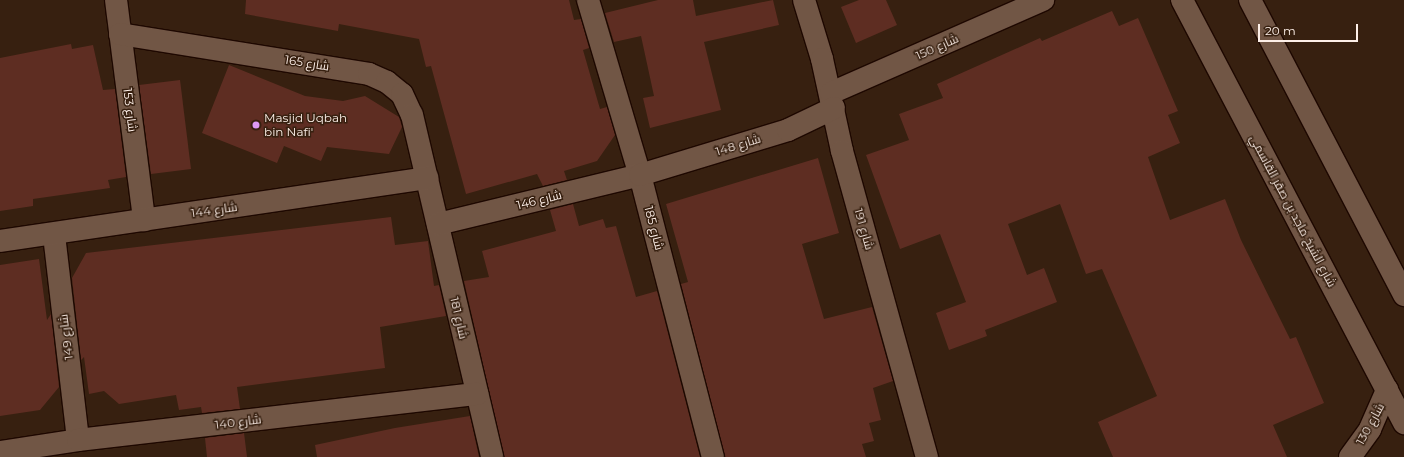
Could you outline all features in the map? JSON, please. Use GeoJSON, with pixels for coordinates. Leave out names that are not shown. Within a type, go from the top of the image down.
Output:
{"type":"FeatureCollection","features":[{"type":"Feature","properties":{"kind":"street","name":"شارع 153"},"geometry":{"type":"LineString","coordinates":[[116,0],[144,220]]}},
{"type":"Feature","properties":{"kind":"street","name":"شارع 185"},"geometry":{"type":"LineString","coordinates":[[588,0],[640,175],[713,457]]}},
{"type":"Feature","properties":{"kind":"street","name":"شارع 191"},"geometry":{"type":"LineString","coordinates":[[804,0],[832,101],[842,151],[927,457]]}},
{"type":"Feature","properties":{"kind":"street","name":"شارع 150"},"geometry":{"type":"LineString","coordinates":[[832,101],[1043,0]]}},
{"type":"Feature","properties":{"kind":"street","name":"شارع الشيخ ماجد بن صقر القاسمي"},"geometry":{"type":"LineString","coordinates":[[1182,0],[1404,423]]}},
{"type":"Feature","properties":{"kind":"street"},"geometry":{"type":"LineString","coordinates":[[1250,0],[1404,295]]}},
{"type":"Feature","properties":{"kind":"street","name":"شارع 165"},"geometry":{"type":"LineString","coordinates":[[120,34],[350,70],[369,74],[387,82],[402,94],[412,115],[427,178]]}},
{"type":"Feature","properties":{"kind":"street","name":"شارع 148"},"geometry":{"type":"LineString","coordinates":[[640,175],[788,130],[832,101]]}},
{"type":"Feature","properties":{"kind":"street","name":"شارع 146"},"geometry":{"type":"LineString","coordinates":[[438,224],[640,175]]}},
{"type":"Feature","properties":{"kind":"street","name":"شارع 144"},"geometry":{"type":"LineString","coordinates":[[0,241],[54,235],[144,220],[427,178]]}},
{"type":"Feature","properties":{"kind":"street","name":"شارع 181"},"geometry":{"type":"LineString","coordinates":[[427,178],[492,457]]}},
{"type":"Feature","properties":{"kind":"street","name":"شارع 149"},"geometry":{"type":"LineString","coordinates":[[54,235],[78,440]]}},
{"type":"Feature","properties":{"kind":"street","name":"شارع 130"},"geometry":{"type":"LineString","coordinates":[[1350,457],[1370,429],[1387,390]]}},
{"type":"Feature","properties":{"kind":"street","name":"شارع 140"},"geometry":{"type":"LineString","coordinates":[[0,452],[78,440],[477,394]]}},
{"type":"Feature","properties":{"kind":"building"},"geometry":{"type":"Polygon","coordinates":[[[246,0],[569,0],[574,20],[581,19],[589,48],[583,50],[600,109],[607,107],[615,135],[597,161],[564,171],[567,180],[543,186],[537,174],[466,194],[431,66],[426,67],[419,39],[339,24],[338,31],[245,14],[246,0]]]}},
{"type":"Feature","properties":{"kind":"building"},"geometry":{"type":"Polygon","coordinates":[[[658,0],[693,0],[696,16],[773,0],[779,25],[704,42],[721,110],[650,128],[643,98],[654,96],[641,36],[614,42],[605,13],[658,0]]]}},
{"type":"Feature","properties":{"kind":"building"},"geometry":{"type":"Polygon","coordinates":[[[859,0],[886,0],[897,25],[856,43],[841,7],[859,0]]]}},
{"type":"Feature","properties":{"kind":"building"},"geometry":{"type":"Polygon","coordinates":[[[1112,11],[1119,26],[1138,18],[1178,111],[1168,115],[1180,143],[1148,157],[1170,220],[1225,199],[1241,240],[1290,339],[1296,337],[1324,403],[1273,425],[1287,457],[1113,457],[1098,422],[1157,396],[1102,269],[1086,274],[1060,204],[1008,224],[1027,275],[1044,268],[1057,302],[985,330],[987,336],[949,350],[936,313],[966,302],[940,234],[900,249],[866,155],[909,140],[899,114],[943,98],[937,84],[1040,38],[1042,41],[1112,11]]]}},
{"type":"Feature","properties":{"kind":"building"},"geometry":{"type":"Polygon","coordinates":[[[71,44],[72,49],[93,45],[103,90],[115,89],[126,177],[108,180],[110,188],[33,199],[33,206],[0,211],[0,58],[71,44]]]}},
{"type":"Feature","properties":{"kind":"building"},"geometry":{"type":"Polygon","coordinates":[[[229,65],[305,96],[343,101],[365,96],[399,117],[402,127],[389,154],[327,147],[321,161],[284,146],[277,163],[202,133],[229,65]]]}},
{"type":"Feature","properties":{"kind":"building"},"geometry":{"type":"Polygon","coordinates":[[[180,80],[191,169],[151,174],[139,85],[180,80]]]}},
{"type":"Feature","properties":{"kind":"building"},"geometry":{"type":"Polygon","coordinates":[[[818,158],[839,233],[802,244],[824,319],[872,307],[893,381],[873,388],[881,420],[869,423],[874,441],[862,444],[866,457],[725,457],[681,284],[688,282],[666,204],[818,158]]]}},
{"type":"Feature","properties":{"kind":"building"},"geometry":{"type":"Polygon","coordinates":[[[573,204],[579,226],[603,219],[606,228],[616,226],[636,297],[657,291],[700,457],[504,457],[464,281],[489,277],[482,251],[556,231],[550,210],[573,204]]]}},
{"type":"Feature","properties":{"kind":"building"},"geometry":{"type":"Polygon","coordinates":[[[391,217],[395,245],[428,241],[434,286],[439,285],[446,316],[380,327],[385,368],[237,387],[240,409],[202,413],[201,407],[179,410],[176,395],[119,404],[104,391],[89,394],[84,357],[81,360],[72,278],[86,253],[391,217]]]}},
{"type":"Feature","properties":{"kind":"building"},"geometry":{"type":"Polygon","coordinates":[[[39,259],[47,320],[51,314],[59,387],[40,410],[0,416],[0,265],[39,259]]]}},
{"type":"Feature","properties":{"kind":"building"},"geometry":{"type":"Polygon","coordinates":[[[470,416],[479,457],[317,457],[315,445],[395,428],[470,416]]]}},
{"type":"Feature","properties":{"kind":"building"},"geometry":{"type":"Polygon","coordinates":[[[244,433],[247,457],[207,457],[205,438],[244,433]]]}},
{"type":"Feature","properties":{"kind":"place","name":"Masjid Uqbah bin Nafi'"},"geometry":{"type":"Point","coordinates":[256,125]}}]}
